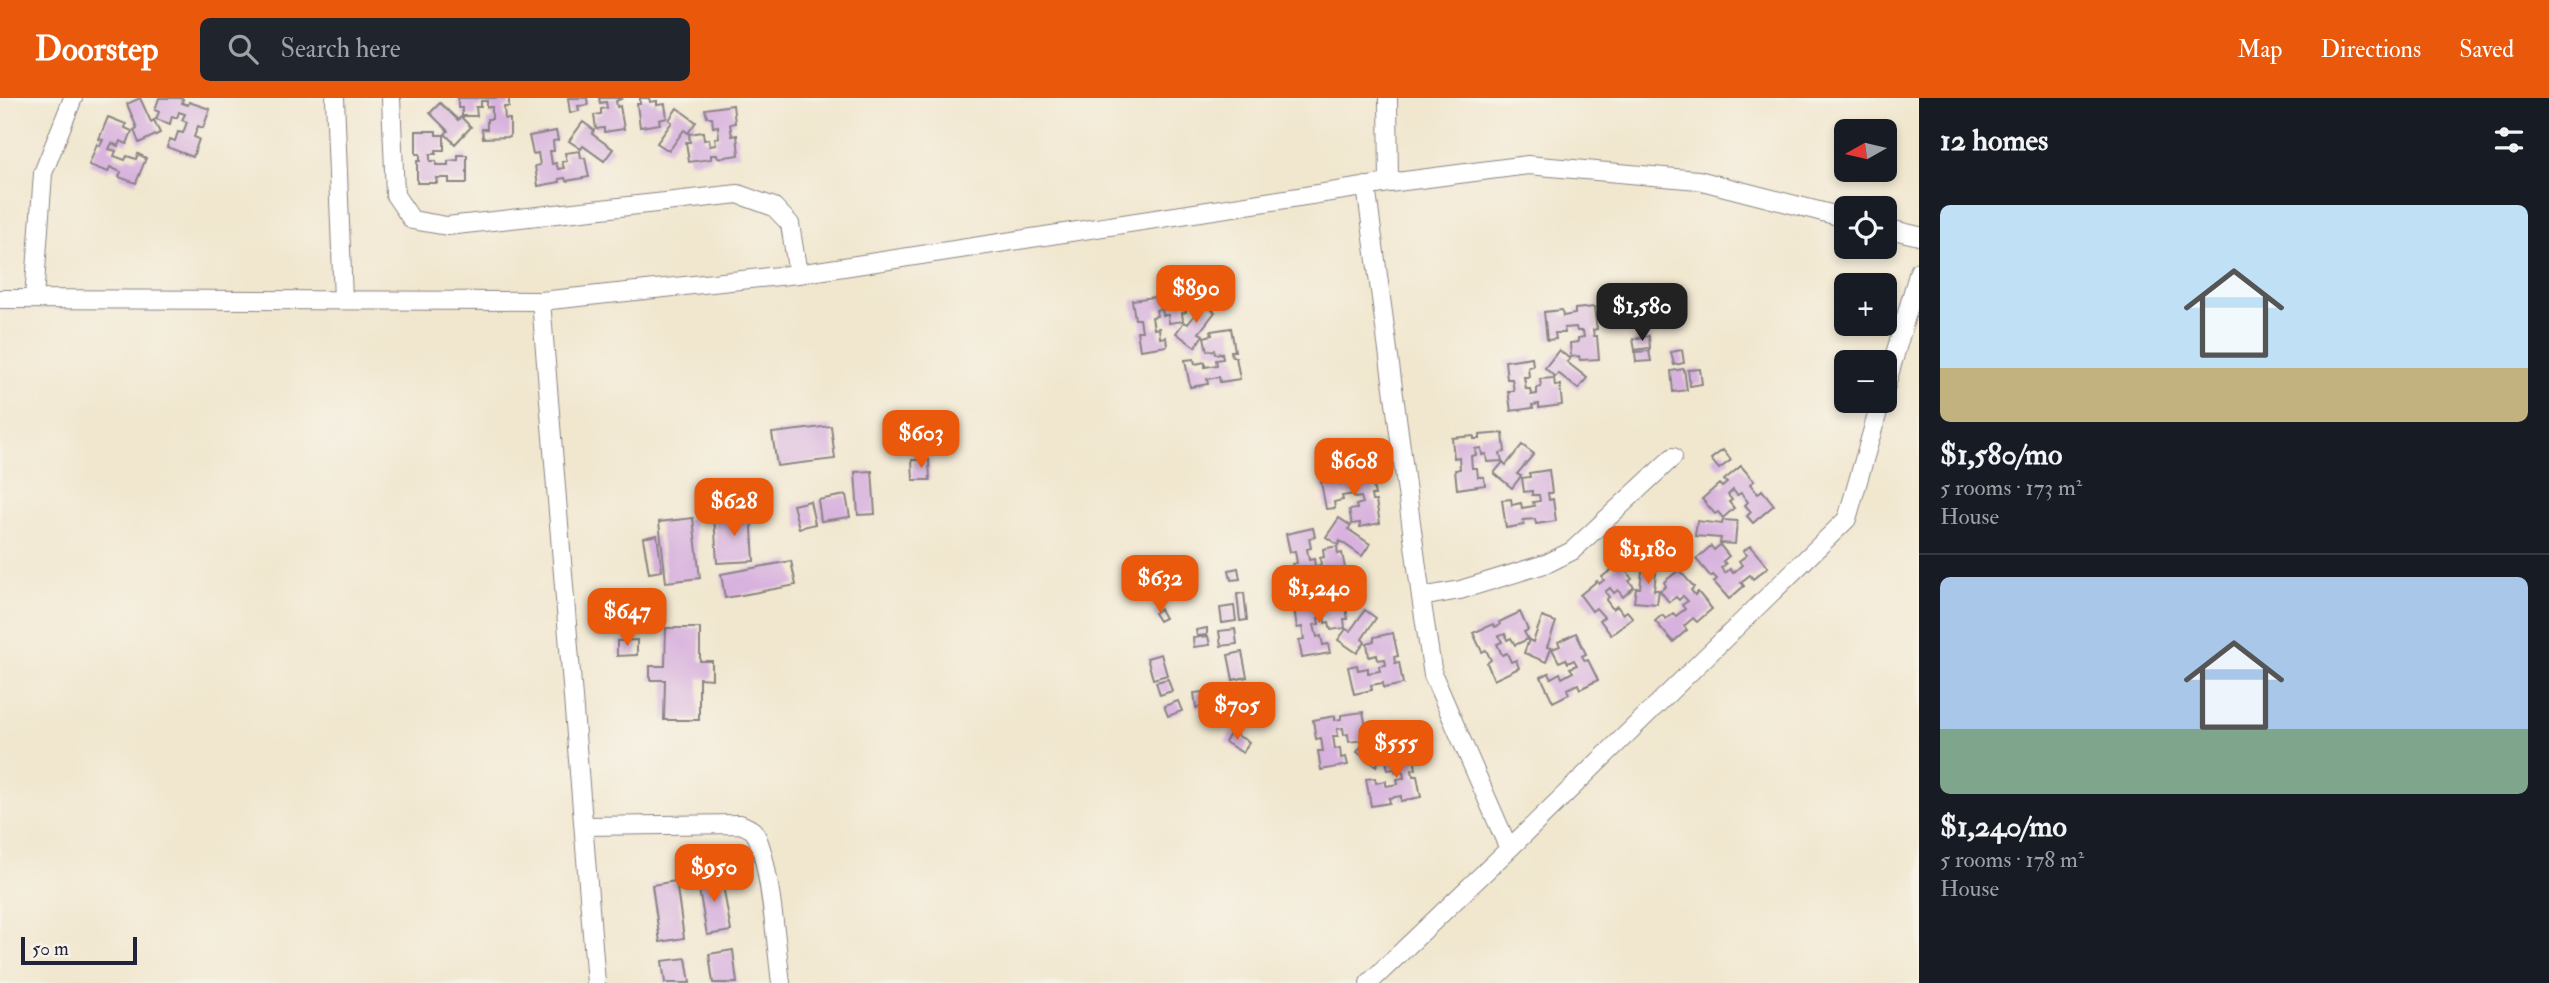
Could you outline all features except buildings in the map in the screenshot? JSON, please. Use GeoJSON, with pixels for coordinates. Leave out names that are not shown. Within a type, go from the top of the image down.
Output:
{"type":"FeatureCollection","features":[{"type":"Feature","properties":{"kind":"street"},"geometry":{"type":"LineString","coordinates":[[34,299],[43,173],[73,98]]}},
{"type":"Feature","properties":{"kind":"street"},"geometry":{"type":"LineString","coordinates":[[335,98],[344,300]]}},
{"type":"Feature","properties":{"kind":"street"},"geometry":{"type":"LineString","coordinates":[[391,98],[395,195],[412,220],[447,226],[738,194],[774,207],[790,223],[798,274]]}},
{"type":"Feature","properties":{"kind":"street"},"geometry":{"type":"LineString","coordinates":[[1388,98],[1389,183]]}},
{"type":"Feature","properties":{"kind":"street"},"geometry":{"type":"LineString","coordinates":[[0,299],[541,301],[798,274],[1366,186],[1528,164],[1698,180],[1834,215]]}},
{"type":"Feature","properties":{"kind":"street"},"geometry":{"type":"LineString","coordinates":[[1366,186],[1433,675],[1509,849]]}},
{"type":"Feature","properties":{"kind":"street"},"geometry":{"type":"LineString","coordinates":[[1897,231],[1919,236]]}},
{"type":"Feature","properties":{"kind":"street"},"geometry":{"type":"LineString","coordinates":[[1896,350],[1919,271]]}},
{"type":"Feature","properties":{"kind":"street"},"geometry":{"type":"LineString","coordinates":[[541,301],[596,983]]}},
{"type":"Feature","properties":{"kind":"street"},"geometry":{"type":"LineString","coordinates":[[1368,983],[1847,519],[1878,413]]}},
{"type":"Feature","properties":{"kind":"street"},"geometry":{"type":"LineString","coordinates":[[1421,597],[1460,590],[1535,567],[1572,551],[1673,457]]}},
{"type":"Feature","properties":{"kind":"street"},"geometry":{"type":"LineString","coordinates":[[584,826],[740,824],[753,831],[762,850],[781,983]]}}]}
